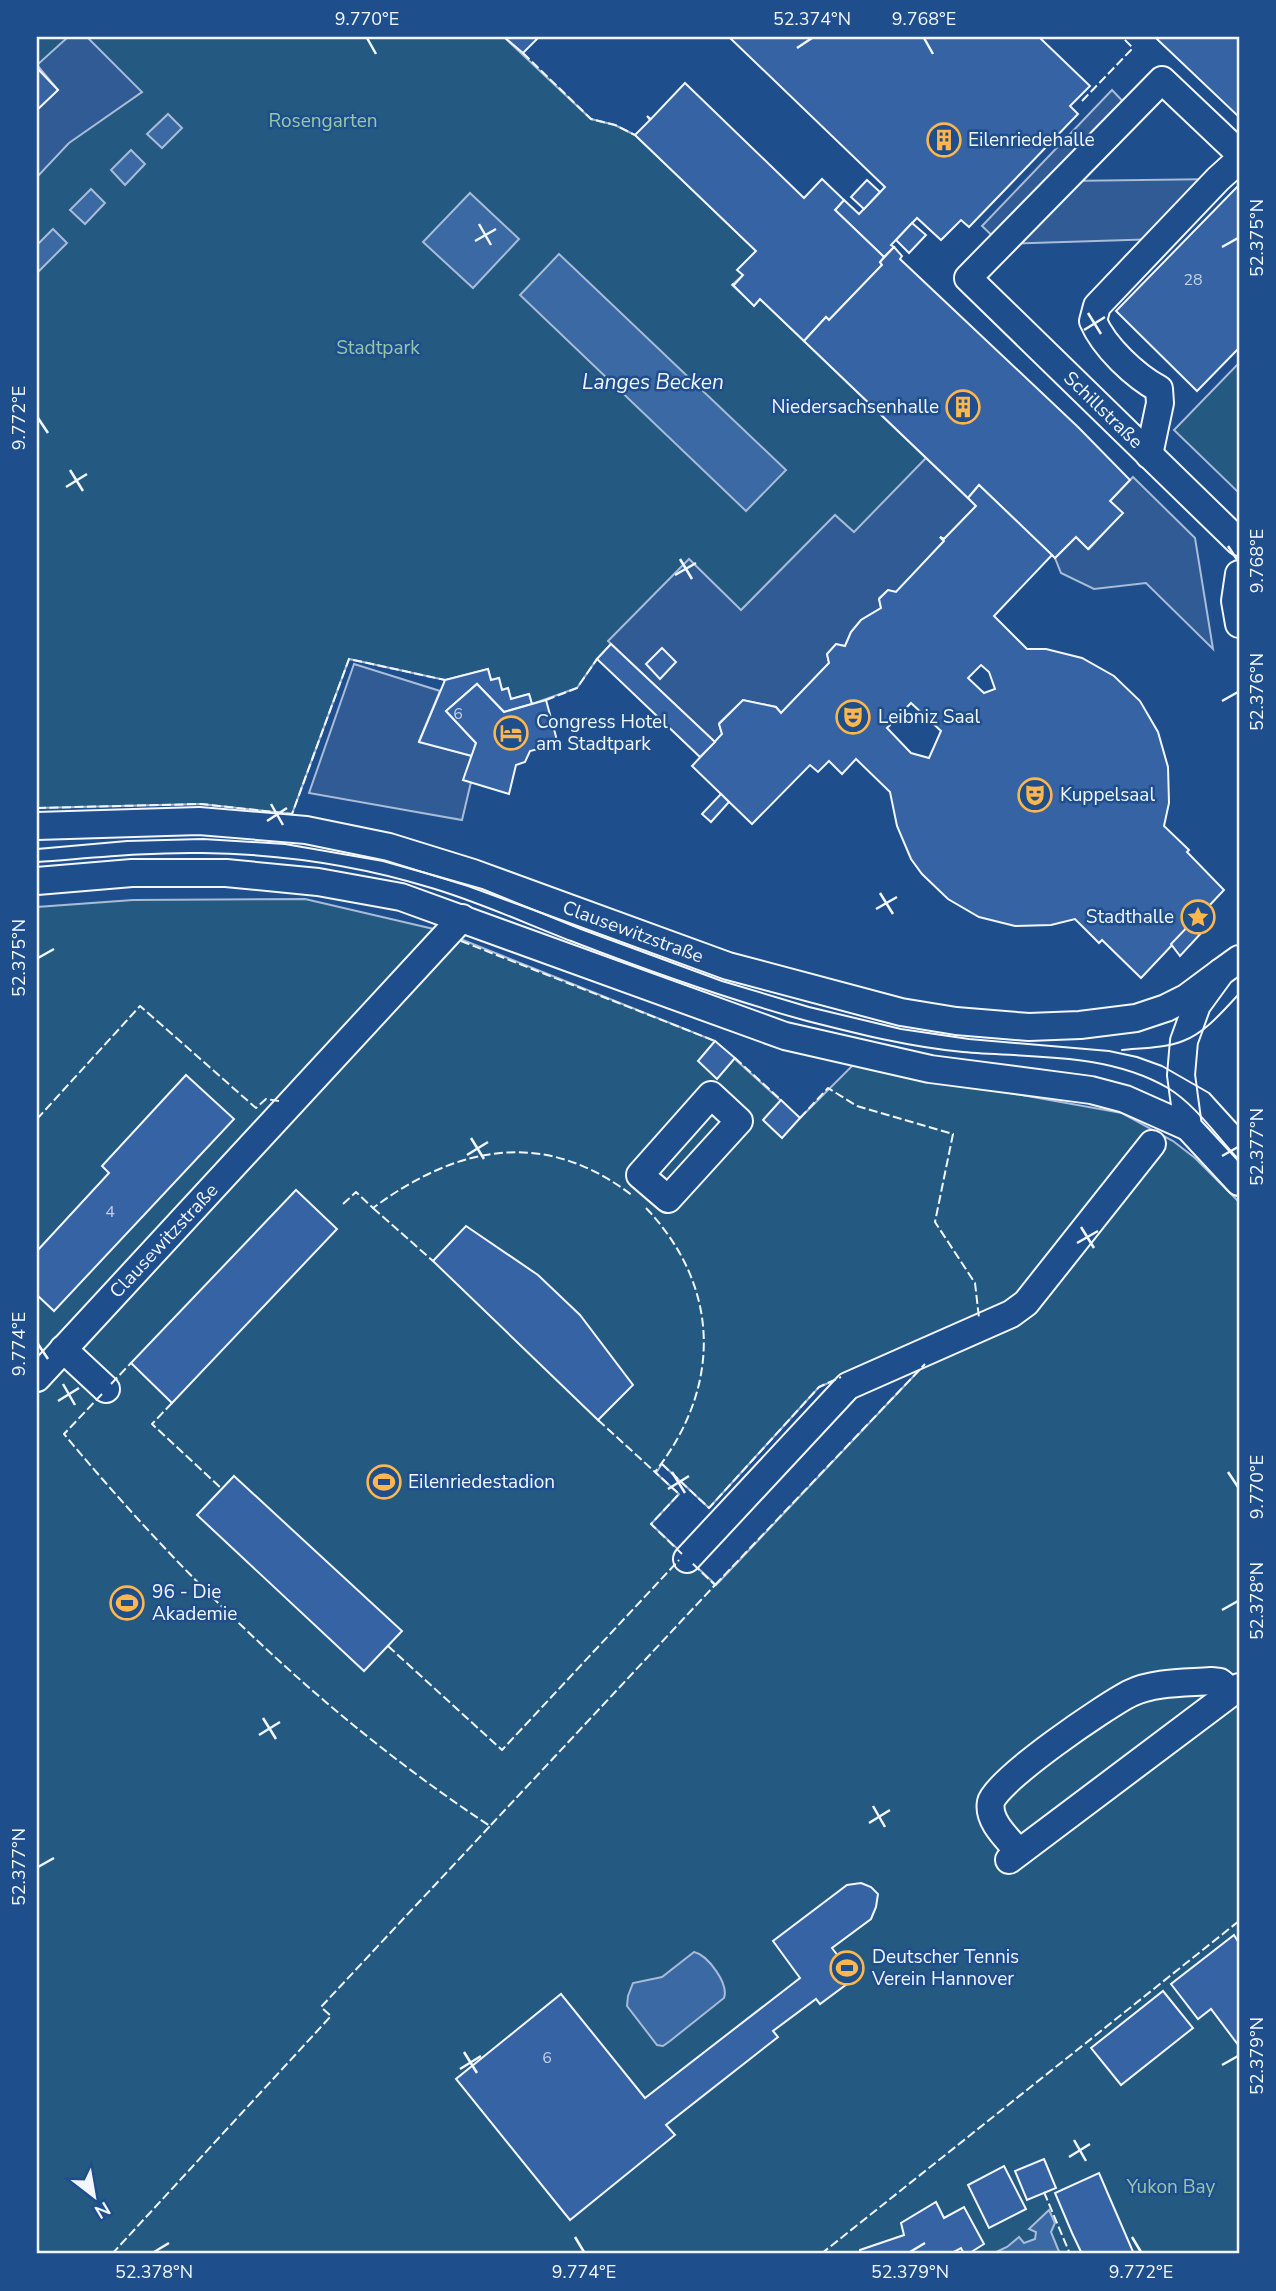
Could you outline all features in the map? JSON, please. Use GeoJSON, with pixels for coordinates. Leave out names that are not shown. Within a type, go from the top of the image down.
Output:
{"type":"FeatureCollection","features":[{"type":"Feature","properties":{"kind":"street","name":"Schillstraße"},"geometry":{"type":"LineString","coordinates":[[1239,153],[1162,80],[968,278],[1239,542]]}},
{"type":"Feature","properties":{"kind":"street"},"geometry":{"type":"LineString","coordinates":[[1149,455],[1160,404],[1159,389],[1145,382],[1099,337],[1093,321],[1097,306],[1217,179],[1239,160]]}},
{"type":"Feature","properties":{"kind":"street"},"geometry":{"type":"LineString","coordinates":[[1239,574],[1235,601],[1239,624]]}},
{"type":"Feature","properties":{"kind":"street","name":"Clausewitzstraße"},"geometry":{"type":"LineString","coordinates":[[37,826],[200,821],[306,830],[389,847],[473,873],[728,966],[901,1012],[956,1021],[1029,1027],[1126,1020],[1152,1014],[1176,1003],[1204,986],[1233,962]]}},
{"type":"Feature","properties":{"kind":"street"},"geometry":{"type":"LineString","coordinates":[[37,881],[132,873],[226,873],[318,882],[401,897],[785,1036],[930,1069],[1091,1090],[1125,1099],[1188,1127],[1239,1182]]}},
{"type":"Feature","properties":{"kind":"street","name":"Clausewitzstraße"},"geometry":{"type":"LineString","coordinates":[[37,1378],[463,918]]}},
{"type":"Feature","properties":{"kind":"street"},"geometry":{"type":"LineString","coordinates":[[1188,1127],[1181,1075],[1184,1041],[1197,1005],[1233,962]]}},
{"type":"Feature","properties":{"kind":"street"},"geometry":{"type":"LineString","coordinates":[[687,1559],[848,1385],[1011,1314],[1026,1303],[1152,1144]]}},
{"type":"Feature","properties":{"kind":"street"},"geometry":{"type":"LineString","coordinates":[[63,1349],[106,1389]]}},
{"type":"Feature","properties":{"kind":"street"},"geometry":{"type":"LineString","coordinates":[[1211,1681],[1220,1682],[1236,1690],[1014,1856],[992,1814],[991,1801],[997,1791],[1024,1765],[1120,1700],[1142,1689],[1211,1681]]}},
{"type":"Feature","properties":{"kind":"green space","name":"Stadtpark"},"geometry":{"type":"Polygon","coordinates":[[[37,37],[504,37],[591,119],[615,125],[635,135],[756,251],[738,270],[743,275],[732,285],[754,305],[760,299],[976,506],[944,539],[940,537],[944,541],[896,592],[888,590],[879,598],[881,608],[859,623],[845,646],[836,644],[827,654],[829,663],[781,713],[776,707],[743,700],[719,723],[722,734],[715,742],[611,644],[577,688],[532,704],[529,694],[511,699],[508,688],[502,690],[499,678],[491,680],[488,669],[445,680],[349,659],[292,814],[201,804],[37,808],[37,37]]]}},
{"type":"Feature","properties":{"kind":"green space"},"geometry":{"type":"Polygon","coordinates":[[[1239,363],[1239,493],[1174,430],[1239,363]]]}},
{"type":"Feature","properties":{"kind":"green space","name":"Yukon Bay"},"geometry":{"type":"Polygon","coordinates":[[[305,899],[438,930],[715,1041],[800,1118],[853,1065],[1122,1113],[1173,1141],[1195,1158],[1239,1202],[1239,2254],[37,2254],[37,907],[133,900],[305,899]],[[1021,1296],[1003,1307],[819,1387],[709,1508],[662,1464],[656,1473],[679,1494],[651,1524],[716,1585],[927,1362],[1021,1296]]]}},
{"type":"Feature","properties":{"kind":"shaded area"},"geometry":{"type":"Polygon","coordinates":[[[68,37],[87,37],[142,92],[69,143],[37,177],[37,110],[58,90],[37,65],[68,37]]]}},
{"type":"Feature","properties":{"kind":"shaded area"},"geometry":{"type":"Polygon","coordinates":[[[1112,90],[1131,110],[1066,181],[1218,179],[1160,239],[1001,244],[982,226],[1112,90]]]}},
{"type":"Feature","properties":{"kind":"shaded area"},"geometry":{"type":"Polygon","coordinates":[[[926,458],[976,506],[944,539],[940,537],[944,541],[896,592],[888,590],[879,598],[881,608],[861,620],[851,632],[845,646],[836,644],[827,654],[829,663],[781,713],[776,707],[743,700],[719,723],[722,734],[715,742],[608,641],[689,559],[741,610],[835,515],[854,532],[926,458]]]}},
{"type":"Feature","properties":{"kind":"shaded area"},"geometry":{"type":"Polygon","coordinates":[[[1133,477],[1195,538],[1213,649],[1146,583],[1094,589],[1061,573],[1055,558],[1076,537],[1089,549],[1122,513],[1110,501],[1133,477]]]}},
{"type":"Feature","properties":{"kind":"shaded area"},"geometry":{"type":"Polygon","coordinates":[[[354,664],[440,691],[419,741],[472,756],[471,782],[462,820],[309,793],[354,664]]]}},
{"type":"Feature","properties":{"kind":"water"},"geometry":{"type":"Polygon","coordinates":[[[168,114],[182,128],[162,148],[147,134],[168,114]]]}},
{"type":"Feature","properties":{"kind":"water"},"geometry":{"type":"Polygon","coordinates":[[[131,150],[145,164],[125,185],[111,170],[131,150]]]}},
{"type":"Feature","properties":{"kind":"water"},"geometry":{"type":"Polygon","coordinates":[[[91,189],[105,203],[85,224],[70,210],[91,189]]]}},
{"type":"Feature","properties":{"kind":"water"},"geometry":{"type":"Polygon","coordinates":[[[470,193],[519,239],[473,288],[423,242],[470,193]]]}},
{"type":"Feature","properties":{"kind":"water"},"geometry":{"type":"Polygon","coordinates":[[[53,229],[67,243],[37,273],[37,245],[53,229]]]}},
{"type":"Feature","properties":{"kind":"water","name":"Langes Becken"},"geometry":{"type":"Polygon","coordinates":[[[559,254],[786,470],[746,511],[520,295],[559,254]]]}},
{"type":"Feature","properties":{"kind":"water"},"geometry":{"type":"Polygon","coordinates":[[[694,1952],[705,1958],[716,1971],[723,1985],[724,1998],[663,2046],[657,2045],[627,2006],[633,1983],[662,1977],[694,1952]]]}},
{"type":"Feature","properties":{"kind":"water"},"geometry":{"type":"Polygon","coordinates":[[[1049,2210],[1055,2223],[1051,2232],[1060,2254],[992,2254],[1019,2237],[1024,2243],[1035,2239],[1036,2232],[1029,2229],[1049,2210]]]}},
{"type":"Feature","properties":{"kind":"building"},"geometry":{"type":"Polygon","coordinates":[[[504,37],[539,37],[523,53],[504,37]]]}},
{"type":"Feature","properties":{"kind":"building","name":"Eilenriedehalle"},"geometry":{"type":"Polygon","coordinates":[[[729,37],[1039,37],[1090,86],[1070,106],[1078,114],[969,227],[961,220],[941,240],[917,218],[891,245],[894,247],[884,257],[835,210],[844,200],[859,214],[885,187],[729,37]]]}},
{"type":"Feature","properties":{"kind":"building"},"geometry":{"type":"Polygon","coordinates":[[[1155,37],[1239,37],[1239,117],[1159,41],[1155,37]]]}},
{"type":"Feature","properties":{"kind":"building"},"geometry":{"type":"Polygon","coordinates":[[[37,68],[58,90],[37,110],[37,68]]]}},
{"type":"Feature","properties":{"kind":"building"},"geometry":{"type":"Polygon","coordinates":[[[685,83],[804,198],[822,179],[844,200],[835,210],[884,257],[880,262],[882,265],[829,320],[826,317],[804,341],[760,299],[754,306],[732,284],[743,275],[737,270],[756,251],[635,135],[650,120],[647,116],[651,119],[685,83]]]}},
{"type":"Feature","properties":{"kind":"building"},"geometry":{"type":"Polygon","coordinates":[[[867,180],[880,192],[864,209],[851,197],[867,180]]]}},
{"type":"Feature","properties":{"kind":"building"},"geometry":{"type":"Polygon","coordinates":[[[1239,185],[1239,348],[1197,391],[1116,311],[1239,185]]]}},
{"type":"Feature","properties":{"kind":"building"},"geometry":{"type":"Polygon","coordinates":[[[912,223],[926,235],[909,253],[896,240],[912,223]]]}},
{"type":"Feature","properties":{"kind":"building","name":"Niedersachsenhalle"},"geometry":{"type":"Polygon","coordinates":[[[894,247],[902,256],[900,259],[1078,427],[1130,480],[1110,501],[1123,513],[1088,549],[1076,537],[1055,558],[979,485],[968,498],[804,341],[826,317],[829,320],[882,265],[880,262],[894,247]]]}},
{"type":"Feature","properties":{"kind":"building"},"geometry":{"type":"Polygon","coordinates":[[[979,485],[1052,555],[994,616],[1027,649],[1046,649],[1082,658],[1114,676],[1140,701],[1158,732],[1168,767],[1169,803],[1164,826],[1224,890],[1141,978],[1102,940],[1099,943],[1075,919],[1051,925],[1015,926],[979,917],[948,899],[922,874],[911,859],[897,826],[890,792],[856,759],[842,774],[829,761],[818,772],[810,765],[752,824],[692,766],[722,734],[719,724],[743,700],[776,707],[781,713],[829,663],[827,654],[836,644],[845,646],[851,632],[861,620],[881,608],[879,599],[888,590],[896,592],[944,541],[940,537],[944,539],[976,506],[968,498],[979,485]],[[981,665],[968,678],[984,693],[995,689],[989,672],[981,665]],[[911,703],[887,728],[911,753],[929,758],[941,731],[911,703]]]}},
{"type":"Feature","properties":{"kind":"building"},"geometry":{"type":"Polygon","coordinates":[[[611,644],[715,742],[700,757],[597,659],[611,644]]]}},
{"type":"Feature","properties":{"kind":"building"},"geometry":{"type":"Polygon","coordinates":[[[662,648],[676,662],[660,679],[646,664],[662,648]]]}},
{"type":"Feature","properties":{"kind":"building"},"geometry":{"type":"Polygon","coordinates":[[[488,669],[491,680],[499,678],[502,690],[508,688],[511,699],[529,694],[532,704],[504,712],[477,684],[446,711],[476,743],[472,756],[419,742],[445,680],[488,669]]]}},
{"type":"Feature","properties":{"kind":"building","name":"Congress Hotel am Stadtpark"},"geometry":{"type":"Polygon","coordinates":[[[477,684],[504,712],[546,700],[558,744],[530,751],[525,762],[516,765],[509,794],[463,780],[476,743],[446,711],[477,684]]]}},
{"type":"Feature","properties":{"kind":"building"},"geometry":{"type":"Polygon","coordinates":[[[721,794],[729,802],[711,822],[702,814],[721,794]]]}},
{"type":"Feature","properties":{"kind":"building"},"geometry":{"type":"Polygon","coordinates":[[[1193,921],[1204,930],[1180,956],[1171,944],[1193,921]]]}},
{"type":"Feature","properties":{"kind":"building"},"geometry":{"type":"Polygon","coordinates":[[[715,1041],[735,1058],[717,1079],[698,1061],[715,1041]]]}},
{"type":"Feature","properties":{"kind":"building"},"geometry":{"type":"Polygon","coordinates":[[[186,1075],[234,1119],[54,1311],[37,1295],[37,1251],[109,1173],[102,1166],[186,1075]]]}},
{"type":"Feature","properties":{"kind":"building"},"geometry":{"type":"Polygon","coordinates":[[[781,1100],[800,1118],[782,1138],[763,1120],[781,1100]]]}},
{"type":"Feature","properties":{"kind":"building"},"geometry":{"type":"Polygon","coordinates":[[[296,1190],[337,1229],[172,1403],[131,1363],[296,1190]]]}},
{"type":"Feature","properties":{"kind":"building"},"geometry":{"type":"Polygon","coordinates":[[[466,1226],[538,1275],[580,1315],[633,1385],[598,1420],[433,1261],[466,1226]]]}},
{"type":"Feature","properties":{"kind":"building"},"geometry":{"type":"Polygon","coordinates":[[[234,1476],[402,1631],[364,1671],[197,1515],[234,1476]]]}},
{"type":"Feature","properties":{"kind":"building"},"geometry":{"type":"Polygon","coordinates":[[[861,1883],[878,1894],[871,1919],[832,1948],[855,1978],[820,2004],[816,1999],[773,2031],[778,2037],[666,2125],[675,2135],[570,2220],[456,2079],[561,1994],[645,2098],[800,1978],[773,1941],[847,1885],[861,1883]]]}},
{"type":"Feature","properties":{"kind":"building"},"geometry":{"type":"Polygon","coordinates":[[[1234,1935],[1239,1943],[1239,2046],[1211,2009],[1198,2019],[1171,1984],[1234,1935]]]}},
{"type":"Feature","properties":{"kind":"building"},"geometry":{"type":"Polygon","coordinates":[[[1163,1991],[1193,2028],[1121,2085],[1091,2048],[1163,1991]]]}},
{"type":"Feature","properties":{"kind":"building"},"geometry":{"type":"Polygon","coordinates":[[[1044,2159],[1056,2188],[1027,2200],[1015,2171],[1044,2159]]]}},
{"type":"Feature","properties":{"kind":"building"},"geometry":{"type":"Polygon","coordinates":[[[1004,2166],[1026,2209],[989,2228],[968,2185],[1004,2166]]]}},
{"type":"Feature","properties":{"kind":"building"},"geometry":{"type":"Polygon","coordinates":[[[1099,2173],[1134,2254],[1082,2254],[1072,2233],[1055,2193],[1099,2173]]]}},
{"type":"Feature","properties":{"kind":"building"},"geometry":{"type":"Polygon","coordinates":[[[936,2202],[944,2218],[964,2207],[984,2244],[968,2254],[964,2254],[961,2248],[950,2254],[861,2254],[860,2250],[904,2235],[901,2223],[936,2202]]]}},
{"type":"Feature","properties":{"kind":"tram line"},"geometry":{"type":"LineString","coordinates":[[37,849],[127,841],[203,839],[285,844],[383,861],[482,889],[722,981],[809,1007],[901,1029],[969,1039],[1109,1051],[1137,1057],[1162,1066],[1209,1093],[1239,1126]]}},
{"type":"Feature","properties":{"kind":"tram line"},"geometry":{"type":"LineString","coordinates":[[37,862],[161,853],[230,854],[316,862],[401,879],[464,899],[688,984],[807,1021],[923,1047],[1094,1062],[1144,1076],[1178,1095],[1197,1112],[1239,1160]]}},
{"type":"Feature","properties":{"kind":"tram line"},"geometry":{"type":"LineString","coordinates":[[1122,1050],[1183,1041],[1199,1033],[1239,994]]}},
{"type":"Feature","properties":{"kind":"fence"},"geometry":{"type":"LineString","coordinates":[[1082,101],[1131,50],[1132,47],[1122,37]]}},
{"type":"Feature","properties":{"kind":"fence"},"geometry":{"type":"LineString","coordinates":[[523,53],[591,119],[615,125],[635,135]]}},
{"type":"Feature","properties":{"kind":"fence"},"geometry":{"type":"LineString","coordinates":[[37,808],[201,804],[292,814],[349,659],[445,680]]}},
{"type":"Feature","properties":{"kind":"fence"},"geometry":{"type":"LineString","coordinates":[[546,700],[577,688],[597,659]]}},
{"type":"Feature","properties":{"kind":"fence"},"geometry":{"type":"LineString","coordinates":[[461,941],[715,1041]]}},
{"type":"Feature","properties":{"kind":"fence"},"geometry":{"type":"LineString","coordinates":[[37,1119],[140,1006],[256,1108],[266,1099],[279,1101]]}},
{"type":"Feature","properties":{"kind":"fence"},"geometry":{"type":"LineString","coordinates":[[735,1058],[781,1100]]}},
{"type":"Feature","properties":{"kind":"fence"},"geometry":{"type":"LineString","coordinates":[[800,1118],[828,1088],[857,1106],[953,1134],[935,1222],[975,1283],[979,1318]]}},
{"type":"Feature","properties":{"kind":"fence"},"geometry":{"type":"LineString","coordinates":[[343,1204],[356,1192],[373,1208],[437,1170],[469,1159],[502,1153],[534,1153],[567,1160],[600,1174],[633,1196]]}},
{"type":"Feature","properties":{"kind":"fence"},"geometry":{"type":"LineString","coordinates":[[373,1208],[433,1261]]}},
{"type":"Feature","properties":{"kind":"fence"},"geometry":{"type":"LineString","coordinates":[[646,1208],[671,1239],[688,1271],[699,1304],[704,1338],[701,1372],[692,1406],[677,1439],[655,1472],[679,1494],[651,1524],[682,1554]]}},
{"type":"Feature","properties":{"kind":"fence"},"geometry":{"type":"LineString","coordinates":[[111,1384],[131,1363]]}},
{"type":"Feature","properties":{"kind":"fence"},"geometry":{"type":"LineString","coordinates":[[715,1585],[925,1364]]}},
{"type":"Feature","properties":{"kind":"fence"},"geometry":{"type":"LineString","coordinates":[[662,1464],[709,1508],[819,1387],[841,1377]]}},
{"type":"Feature","properties":{"kind":"fence"},"geometry":{"type":"LineString","coordinates":[[102,1394],[64,1434],[111,1489],[160,1543],[263,1646],[373,1741],[490,1826],[715,1585],[692,1563]]}},
{"type":"Feature","properties":{"kind":"fence"},"geometry":{"type":"LineString","coordinates":[[172,1403],[152,1424],[222,1489]]}},
{"type":"Feature","properties":{"kind":"fence"},"geometry":{"type":"LineString","coordinates":[[598,1420],[655,1472]]}},
{"type":"Feature","properties":{"kind":"fence"},"geometry":{"type":"LineString","coordinates":[[388,1646],[502,1750],[679,1560]]}},
{"type":"Feature","properties":{"kind":"fence"},"geometry":{"type":"LineString","coordinates":[[112,2254],[331,2016],[321,2007],[490,1826]]}},
{"type":"Feature","properties":{"kind":"fence"},"geometry":{"type":"LineString","coordinates":[[821,2254],[1239,1921]]}},
{"type":"Feature","properties":{"kind":"fence"},"geometry":{"type":"LineString","coordinates":[[1044,2192],[1070,2254]]}},
{"type":"Feature","properties":{"kind":"fence"},"geometry":{"type":"LineString","coordinates":[[37,2250],[42,2254]]}},
{"type":"Feature","properties":{"kind":"place","name":"Eilenriedehalle"},"geometry":{"type":"Point","coordinates":[944,140]}},
{"type":"Feature","properties":{"kind":"place","name":"Niedersachsenhalle"},"geometry":{"type":"Point","coordinates":[963,407]}},
{"type":"Feature","properties":{"kind":"place","name":"Leibniz Saal"},"geometry":{"type":"Point","coordinates":[853,717]}},
{"type":"Feature","properties":{"kind":"place","name":"Congress Hotel am Stadtpark"},"geometry":{"type":"Point","coordinates":[511,733]}},
{"type":"Feature","properties":{"kind":"place","name":"Kuppelsaal"},"geometry":{"type":"Point","coordinates":[1035,795]}},
{"type":"Feature","properties":{"kind":"place","name":"Stadthalle"},"geometry":{"type":"Point","coordinates":[1198,917]}},
{"type":"Feature","properties":{"kind":"place","name":"Eilenriedestadion"},"geometry":{"type":"Point","coordinates":[384,1482]}},
{"type":"Feature","properties":{"kind":"place","name":"96 - Die Akademie"},"geometry":{"type":"Point","coordinates":[127,1603]}},
{"type":"Feature","properties":{"kind":"place","name":"Deutscher Tennis Verein Hannover"},"geometry":{"type":"Point","coordinates":[847,1968]}},
{"type":"Feature","properties":{"kind":"park label","name":"Rosengarten"},"geometry":{"type":"Point","coordinates":[323,121]}}]}
